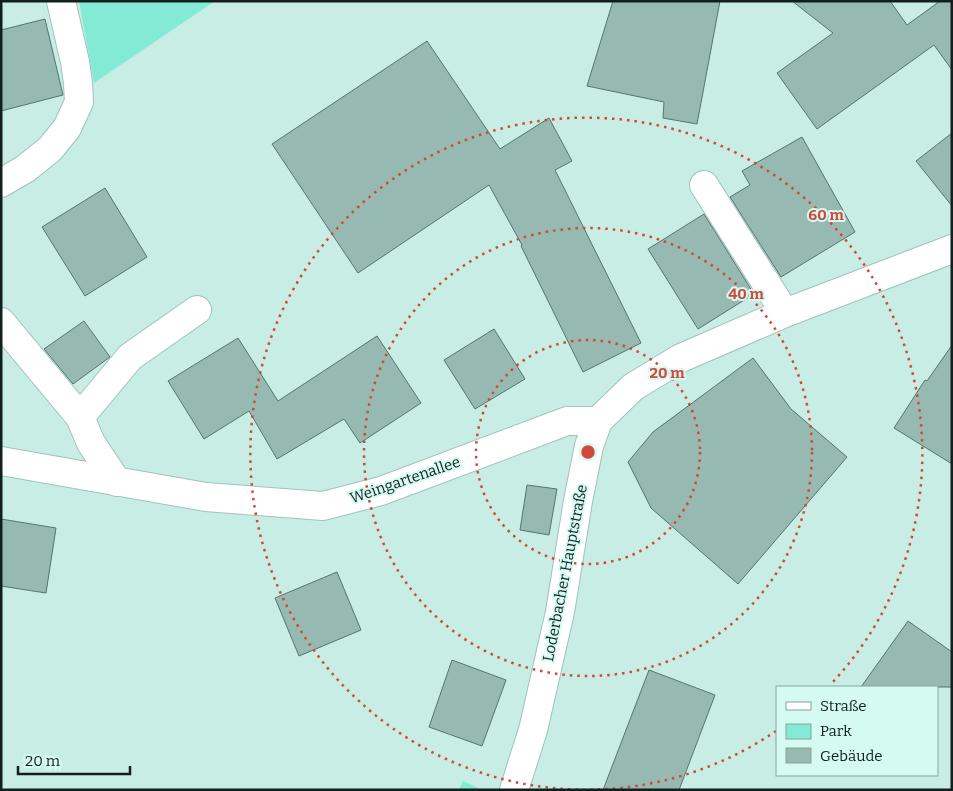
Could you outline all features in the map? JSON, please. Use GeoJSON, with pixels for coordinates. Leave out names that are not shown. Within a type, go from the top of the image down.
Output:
{"type":"FeatureCollection","features":[{"type":"Feature","properties":{"kind":"street"},"geometry":{"type":"LineString","coordinates":[[1,183],[25,169],[50,149],[67,128],[79,102],[75,62],[61,1]]}},
{"type":"Feature","properties":{"kind":"street"},"geometry":{"type":"LineString","coordinates":[[704,185],[785,313]]}},
{"type":"Feature","properties":{"kind":"street","name":"Loderbacher Hauptstraße"},"geometry":{"type":"LineString","coordinates":[[514,790],[533,730],[560,612],[589,446],[598,421],[633,387],[681,358],[785,313],[952,249]]}},
{"type":"Feature","properties":{"kind":"street"},"geometry":{"type":"LineString","coordinates":[[80,417],[130,357],[197,310]]}},
{"type":"Feature","properties":{"kind":"street"},"geometry":{"type":"LineString","coordinates":[[1,322],[80,417],[92,443],[117,482]]}},
{"type":"Feature","properties":{"kind":"street","name":"Weingartenallee"},"geometry":{"type":"LineString","coordinates":[[1,461],[206,497],[323,506],[380,491],[567,421],[598,421]]}},
{"type":"Feature","properties":{"kind":"green space"},"geometry":{"type":"Polygon","coordinates":[[[79,1],[215,1],[94,83],[79,1]]]}},
{"type":"Feature","properties":{"kind":"green space"},"geometry":{"type":"Polygon","coordinates":[[[463,781],[483,790],[459,790],[463,781]]]}},
{"type":"Feature","properties":{"kind":"building"},"geometry":{"type":"Polygon","coordinates":[[[613,1],[720,1],[697,124],[663,118],[664,102],[587,86],[613,1]]]}},
{"type":"Feature","properties":{"kind":"building"},"geometry":{"type":"Polygon","coordinates":[[[792,1],[890,1],[907,25],[940,1],[952,1],[952,70],[934,45],[817,129],[777,73],[833,33],[792,1]]]}},
{"type":"Feature","properties":{"kind":"building"},"geometry":{"type":"Polygon","coordinates":[[[45,19],[63,95],[1,111],[1,30],[45,19]]]}},
{"type":"Feature","properties":{"kind":"building"},"geometry":{"type":"Polygon","coordinates":[[[427,41],[500,149],[549,118],[572,161],[555,170],[641,343],[583,372],[522,245],[489,185],[358,273],[272,144],[427,41]]]}},
{"type":"Feature","properties":{"kind":"building"},"geometry":{"type":"Polygon","coordinates":[[[952,133],[952,206],[916,161],[952,133]]]}},
{"type":"Feature","properties":{"kind":"building"},"geometry":{"type":"Polygon","coordinates":[[[802,137],[855,232],[781,277],[730,197],[750,185],[742,171],[802,137]]]}},
{"type":"Feature","properties":{"kind":"building"},"geometry":{"type":"Polygon","coordinates":[[[105,188],[147,257],[85,296],[42,227],[105,188]]]}},
{"type":"Feature","properties":{"kind":"building"},"geometry":{"type":"Polygon","coordinates":[[[704,214],[754,294],[698,329],[648,249],[704,214]]]}},
{"type":"Feature","properties":{"kind":"building"},"geometry":{"type":"Polygon","coordinates":[[[84,321],[110,357],[73,384],[44,349],[84,321]]]}},
{"type":"Feature","properties":{"kind":"building"},"geometry":{"type":"Polygon","coordinates":[[[494,329],[525,379],[475,409],[444,360],[494,329]]]}},
{"type":"Feature","properties":{"kind":"building"},"geometry":{"type":"Polygon","coordinates":[[[377,336],[421,403],[360,443],[344,419],[277,459],[249,411],[204,439],[168,381],[238,338],[278,401],[377,336]]]}},
{"type":"Feature","properties":{"kind":"building"},"geometry":{"type":"Polygon","coordinates":[[[952,345],[952,464],[894,428],[925,380],[927,381],[952,345]]]}},
{"type":"Feature","properties":{"kind":"building"},"geometry":{"type":"Polygon","coordinates":[[[753,358],[791,409],[847,457],[738,584],[651,508],[628,462],[653,432],[753,358]]]}},
{"type":"Feature","properties":{"kind":"building"},"geometry":{"type":"Polygon","coordinates":[[[527,485],[557,489],[549,535],[520,530],[527,485]]]}},
{"type":"Feature","properties":{"kind":"building"},"geometry":{"type":"Polygon","coordinates":[[[1,519],[56,528],[46,593],[1,586],[1,519]]]}},
{"type":"Feature","properties":{"kind":"building"},"geometry":{"type":"Polygon","coordinates":[[[337,572],[361,630],[299,656],[275,598],[337,572]]]}},
{"type":"Feature","properties":{"kind":"building"},"geometry":{"type":"Polygon","coordinates":[[[908,621],[952,652],[952,687],[862,686],[908,621]]]}},
{"type":"Feature","properties":{"kind":"building"},"geometry":{"type":"Polygon","coordinates":[[[452,660],[506,680],[482,746],[429,727],[452,660]]]}},
{"type":"Feature","properties":{"kind":"building"},"geometry":{"type":"Polygon","coordinates":[[[649,670],[715,695],[679,790],[603,790],[649,670]]]}}]}
